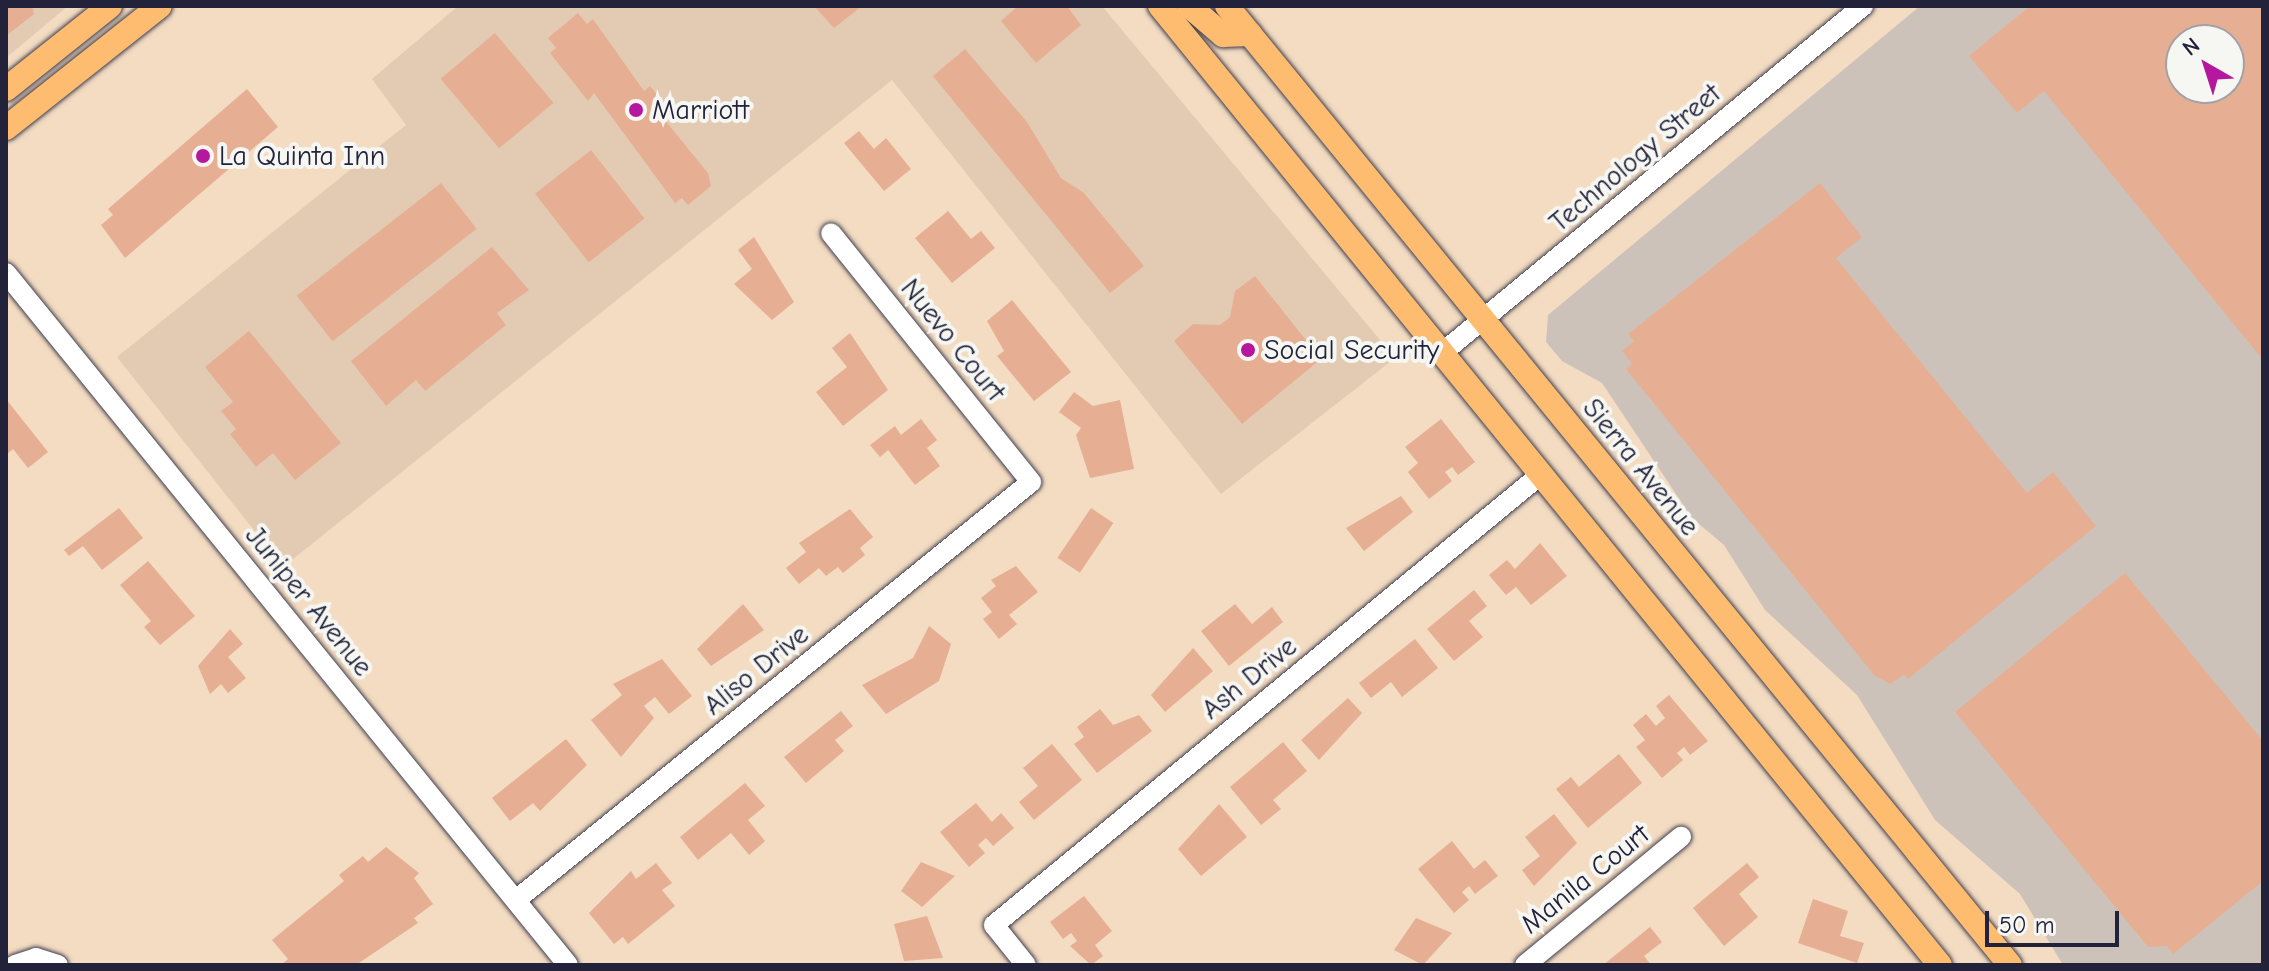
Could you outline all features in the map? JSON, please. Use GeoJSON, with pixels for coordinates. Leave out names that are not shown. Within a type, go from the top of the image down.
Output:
{"type":"FeatureCollection","features":[{"type":"Feature","properties":{"kind":"main road"},"geometry":{"type":"LineString","coordinates":[[6,89],[110,6]]}},
{"type":"Feature","properties":{"kind":"main road"},"geometry":{"type":"LineString","coordinates":[[6,128],[160,6]]}},
{"type":"Feature","properties":{"kind":"main road"},"geometry":{"type":"LineString","coordinates":[[1160,6],[1940,965]]}},
{"type":"Feature","properties":{"kind":"main road"},"geometry":{"type":"LineString","coordinates":[[1189,6],[1223,35],[1250,34]]}},
{"type":"Feature","properties":{"kind":"main road","name":"Sierra Avenue"},"geometry":{"type":"LineString","coordinates":[[1227,6],[2010,965]]}},
{"type":"Feature","properties":{"kind":"street","name":"Technology Street"},"geometry":{"type":"LineString","coordinates":[[1442,353],[1863,6]]}},
{"type":"Feature","properties":{"kind":"street","name":"Nuevo Court"},"geometry":{"type":"LineString","coordinates":[[831,233],[1031,482]]}},
{"type":"Feature","properties":{"kind":"street","name":"Juniper Avenue"},"geometry":{"type":"LineString","coordinates":[[6,273],[568,965]]}},
{"type":"Feature","properties":{"kind":"street","name":"Ash Drive"},"geometry":{"type":"LineString","coordinates":[[1026,965],[994,925],[1540,475]]}},
{"type":"Feature","properties":{"kind":"street","name":"Aliso Drive"},"geometry":{"type":"LineString","coordinates":[[516,900],[1031,482]]}},
{"type":"Feature","properties":{"kind":"street","name":"Manila Court"},"geometry":{"type":"LineString","coordinates":[[1525,965],[1681,837]]}},
{"type":"Feature","properties":{"kind":"street"},"geometry":{"type":"LineString","coordinates":[[15,965],[36,958],[58,965]]}},
{"type":"Feature","properties":{"kind":"shaded area"},"geometry":{"type":"Polygon","coordinates":[[[6,6],[68,6],[6,58],[6,6]]]}},
{"type":"Feature","properties":{"kind":"shaded area"},"geometry":{"type":"Polygon","coordinates":[[[458,6],[1102,6],[1395,358],[1221,494],[892,80],[283,567],[117,357],[406,125],[372,79],[458,6]]]}},
{"type":"Feature","properties":{"kind":"shaded area"},"geometry":{"type":"Polygon","coordinates":[[[1920,6],[2263,6],[2263,965],[2063,965],[2020,894],[1935,820],[1857,695],[1765,610],[1724,545],[1692,518],[1602,383],[1562,361],[1546,342],[1548,315],[1920,6]]]}},
{"type":"Feature","properties":{"kind":"building"},"geometry":{"type":"Polygon","coordinates":[[[6,6],[32,6],[34,14],[6,36],[6,6]]]}},
{"type":"Feature","properties":{"kind":"building"},"geometry":{"type":"Polygon","coordinates":[[[814,6],[862,6],[834,28],[814,6]]]}},
{"type":"Feature","properties":{"kind":"building"},"geometry":{"type":"Polygon","coordinates":[[[1018,6],[1067,6],[1081,25],[1036,63],[1001,21],[1018,6]]]}},
{"type":"Feature","properties":{"kind":"building"},"geometry":{"type":"Polygon","coordinates":[[[2030,6],[2263,6],[2263,360],[2044,91],[2017,113],[1969,56],[2030,6]]]}},
{"type":"Feature","properties":{"kind":"building","name":"Marriott"},"geometry":{"type":"Polygon","coordinates":[[[578,13],[587,24],[593,19],[644,91],[650,86],[667,107],[659,113],[708,173],[711,186],[688,205],[682,198],[675,203],[594,93],[588,101],[550,53],[556,48],[548,38],[578,13]]]}},
{"type":"Feature","properties":{"kind":"building"},"geometry":{"type":"Polygon","coordinates":[[[495,33],[553,103],[499,148],[441,79],[495,33]]]}},
{"type":"Feature","properties":{"kind":"building"},"geometry":{"type":"Polygon","coordinates":[[[965,49],[1027,122],[1061,178],[1084,193],[1144,266],[1110,293],[933,76],[965,49]]]}},
{"type":"Feature","properties":{"kind":"building","name":"La Quinta Inn"},"geometry":{"type":"Polygon","coordinates":[[[247,89],[278,127],[125,258],[101,225],[113,215],[108,209],[247,89]]]}},
{"type":"Feature","properties":{"kind":"building"},"geometry":{"type":"Polygon","coordinates":[[[859,131],[874,149],[886,138],[911,169],[884,191],[844,143],[859,131]]]}},
{"type":"Feature","properties":{"kind":"building"},"geometry":{"type":"Polygon","coordinates":[[[591,150],[645,219],[589,262],[535,194],[591,150]]]}},
{"type":"Feature","properties":{"kind":"building"},"geometry":{"type":"Polygon","coordinates":[[[441,183],[477,229],[333,341],[297,296],[441,183]]]}},
{"type":"Feature","properties":{"kind":"building"},"geometry":{"type":"Polygon","coordinates":[[[1820,183],[1862,237],[1836,258],[2027,493],[2053,472],[2096,526],[1908,679],[1904,674],[1891,684],[1875,676],[1626,369],[1632,364],[1622,351],[1634,341],[1628,334],[1820,183]]]}},
{"type":"Feature","properties":{"kind":"building"},"geometry":{"type":"Polygon","coordinates":[[[948,211],[971,239],[981,231],[995,248],[952,283],[915,238],[948,211]]]}},
{"type":"Feature","properties":{"kind":"building"},"geometry":{"type":"Polygon","coordinates":[[[754,237],[794,302],[772,320],[734,284],[752,269],[738,250],[754,237]]]}},
{"type":"Feature","properties":{"kind":"building"},"geometry":{"type":"Polygon","coordinates":[[[492,247],[529,290],[497,313],[506,325],[425,391],[416,380],[386,406],[351,361],[492,247]]]}},
{"type":"Feature","properties":{"kind":"building","name":"Social Security"},"geometry":{"type":"Polygon","coordinates":[[[1255,276],[1321,359],[1242,424],[1174,341],[1193,324],[1220,325],[1230,317],[1235,291],[1255,276]]]}},
{"type":"Feature","properties":{"kind":"building"},"geometry":{"type":"Polygon","coordinates":[[[1012,300],[1071,372],[1034,401],[997,356],[1004,351],[987,321],[1012,300]]]}},
{"type":"Feature","properties":{"kind":"building"},"geometry":{"type":"Polygon","coordinates":[[[249,331],[341,443],[295,480],[273,453],[256,467],[230,434],[236,429],[221,411],[233,402],[205,367],[249,331]]]}},
{"type":"Feature","properties":{"kind":"building"},"geometry":{"type":"Polygon","coordinates":[[[850,333],[888,390],[843,426],[816,392],[847,367],[832,348],[850,333]]]}},
{"type":"Feature","properties":{"kind":"building"},"geometry":{"type":"Polygon","coordinates":[[[1074,392],[1093,406],[1120,400],[1134,469],[1090,478],[1076,435],[1081,428],[1059,412],[1074,392]]]}},
{"type":"Feature","properties":{"kind":"building"},"geometry":{"type":"Polygon","coordinates":[[[6,399],[48,452],[28,468],[13,449],[6,455],[6,399]]]}},
{"type":"Feature","properties":{"kind":"building"},"geometry":{"type":"Polygon","coordinates":[[[921,419],[937,440],[927,448],[940,466],[915,485],[888,450],[880,457],[870,445],[895,426],[901,435],[921,419]]]}},
{"type":"Feature","properties":{"kind":"building"},"geometry":{"type":"Polygon","coordinates":[[[1441,419],[1475,462],[1458,475],[1452,467],[1445,472],[1452,481],[1429,499],[1408,472],[1418,463],[1405,447],[1441,419]]]}},
{"type":"Feature","properties":{"kind":"building"},"geometry":{"type":"Polygon","coordinates":[[[1401,496],[1413,512],[1364,551],[1346,528],[1401,496]]]}},
{"type":"Feature","properties":{"kind":"building"},"geometry":{"type":"Polygon","coordinates":[[[119,508],[143,538],[102,570],[83,546],[69,556],[64,550],[119,508]]]}},
{"type":"Feature","properties":{"kind":"building"},"geometry":{"type":"Polygon","coordinates":[[[1091,508],[1113,523],[1080,573],[1057,558],[1091,508]]]}},
{"type":"Feature","properties":{"kind":"building"},"geometry":{"type":"Polygon","coordinates":[[[850,509],[873,537],[860,548],[865,555],[843,573],[838,567],[826,576],[819,568],[799,584],[786,568],[806,552],[799,543],[850,509]]]}},
{"type":"Feature","properties":{"kind":"building"},"geometry":{"type":"Polygon","coordinates":[[[1540,543],[1567,576],[1531,605],[1516,587],[1506,595],[1489,575],[1507,560],[1515,569],[1540,543]]]}},
{"type":"Feature","properties":{"kind":"building"},"geometry":{"type":"Polygon","coordinates":[[[148,561],[195,616],[160,645],[144,627],[151,621],[120,585],[148,561]]]}},
{"type":"Feature","properties":{"kind":"building"},"geometry":{"type":"Polygon","coordinates":[[[1016,566],[1038,592],[1009,615],[1017,624],[999,639],[983,619],[992,612],[981,598],[996,586],[991,580],[1016,566]]]}},
{"type":"Feature","properties":{"kind":"building"},"geometry":{"type":"Polygon","coordinates":[[[2125,573],[2263,741],[2263,881],[2173,954],[2167,946],[2148,947],[1955,712],[2125,573]]]}},
{"type":"Feature","properties":{"kind":"building"},"geometry":{"type":"Polygon","coordinates":[[[1474,590],[1487,606],[1469,621],[1483,637],[1454,661],[1427,629],[1474,590]]]}},
{"type":"Feature","properties":{"kind":"building"},"geometry":{"type":"Polygon","coordinates":[[[743,604],[764,630],[711,666],[697,649],[743,604]]]}},
{"type":"Feature","properties":{"kind":"building"},"geometry":{"type":"Polygon","coordinates":[[[1235,604],[1252,624],[1272,607],[1283,622],[1229,666],[1201,631],[1235,604]]]}},
{"type":"Feature","properties":{"kind":"building"},"geometry":{"type":"Polygon","coordinates":[[[929,626],[951,644],[939,681],[886,714],[862,685],[913,658],[929,626]]]}},
{"type":"Feature","properties":{"kind":"building"},"geometry":{"type":"Polygon","coordinates":[[[230,629],[243,644],[228,657],[246,678],[228,693],[221,684],[210,694],[198,666],[230,629]]]}},
{"type":"Feature","properties":{"kind":"building"},"geometry":{"type":"Polygon","coordinates":[[[1415,639],[1438,668],[1402,697],[1391,682],[1371,698],[1359,683],[1415,639]]]}},
{"type":"Feature","properties":{"kind":"building"},"geometry":{"type":"Polygon","coordinates":[[[1193,648],[1213,671],[1165,712],[1151,695],[1193,648]]]}},
{"type":"Feature","properties":{"kind":"building"},"geometry":{"type":"Polygon","coordinates":[[[662,659],[692,696],[669,714],[655,697],[644,706],[654,718],[621,757],[591,720],[622,695],[613,684],[662,659]]]}},
{"type":"Feature","properties":{"kind":"building"},"geometry":{"type":"Polygon","coordinates":[[[1669,695],[1708,741],[1690,755],[1684,747],[1677,753],[1683,760],[1662,778],[1636,747],[1645,740],[1633,725],[1646,714],[1656,726],[1665,718],[1656,706],[1669,695]]]}},
{"type":"Feature","properties":{"kind":"building"},"geometry":{"type":"Polygon","coordinates":[[[1348,698],[1362,713],[1319,760],[1301,740],[1348,698]]]}},
{"type":"Feature","properties":{"kind":"building"},"geometry":{"type":"Polygon","coordinates":[[[1100,709],[1113,725],[1139,715],[1152,731],[1097,773],[1074,744],[1084,737],[1077,727],[1100,709]]]}},
{"type":"Feature","properties":{"kind":"building"},"geometry":{"type":"Polygon","coordinates":[[[841,711],[853,726],[835,740],[844,751],[806,783],[784,757],[841,711]]]}},
{"type":"Feature","properties":{"kind":"building"},"geometry":{"type":"Polygon","coordinates":[[[566,739],[587,765],[540,811],[533,803],[510,821],[492,798],[566,739]]]}},
{"type":"Feature","properties":{"kind":"building"},"geometry":{"type":"Polygon","coordinates":[[[1283,742],[1307,771],[1273,800],[1281,809],[1261,825],[1230,787],[1283,742]]]}},
{"type":"Feature","properties":{"kind":"building"},"geometry":{"type":"Polygon","coordinates":[[[1052,744],[1082,780],[1034,820],[1019,802],[1038,786],[1023,768],[1052,744]]]}},
{"type":"Feature","properties":{"kind":"building"},"geometry":{"type":"Polygon","coordinates":[[[1619,754],[1642,783],[1588,828],[1556,789],[1571,777],[1579,787],[1619,754]]]}},
{"type":"Feature","properties":{"kind":"building"},"geometry":{"type":"Polygon","coordinates":[[[745,783],[765,806],[748,820],[765,841],[749,855],[731,833],[698,860],[680,837],[745,783]]]}},
{"type":"Feature","properties":{"kind":"building"},"geometry":{"type":"Polygon","coordinates":[[[976,803],[992,822],[1001,813],[1014,828],[993,846],[986,838],[978,845],[985,853],[969,867],[940,832],[976,803]]]}},
{"type":"Feature","properties":{"kind":"building"},"geometry":{"type":"Polygon","coordinates":[[[1219,804],[1247,837],[1201,876],[1178,849],[1219,804]]]}},
{"type":"Feature","properties":{"kind":"building"},"geometry":{"type":"Polygon","coordinates":[[[1554,814],[1577,843],[1534,886],[1522,870],[1540,856],[1525,837],[1554,814]]]}},
{"type":"Feature","properties":{"kind":"building"},"geometry":{"type":"Polygon","coordinates":[[[1452,841],[1474,869],[1485,860],[1498,876],[1475,894],[1469,886],[1462,892],[1469,900],[1454,913],[1418,869],[1452,841]]]}},
{"type":"Feature","properties":{"kind":"building"},"geometry":{"type":"Polygon","coordinates":[[[386,847],[419,873],[414,878],[433,904],[414,918],[418,923],[356,965],[281,965],[288,959],[272,940],[344,881],[339,875],[363,856],[368,862],[386,847]]]}},
{"type":"Feature","properties":{"kind":"building"},"geometry":{"type":"Polygon","coordinates":[[[921,862],[955,876],[922,907],[901,891],[921,862]]]}},
{"type":"Feature","properties":{"kind":"building"},"geometry":{"type":"Polygon","coordinates":[[[656,863],[672,883],[662,890],[675,906],[628,944],[623,937],[614,944],[589,913],[631,871],[636,879],[656,863]]]}},
{"type":"Feature","properties":{"kind":"building"},"geometry":{"type":"Polygon","coordinates":[[[1747,863],[1759,877],[1739,894],[1758,917],[1724,946],[1693,908],[1747,863]]]}},
{"type":"Feature","properties":{"kind":"building"},"geometry":{"type":"Polygon","coordinates":[[[1084,896],[1112,931],[1095,945],[1103,956],[1091,965],[1070,946],[1077,941],[1071,933],[1063,939],[1050,922],[1084,896]]]}},
{"type":"Feature","properties":{"kind":"building"},"geometry":{"type":"Polygon","coordinates":[[[1813,899],[1848,911],[1840,936],[1864,943],[1857,963],[1798,943],[1813,899]]]}},
{"type":"Feature","properties":{"kind":"building"},"geometry":{"type":"Polygon","coordinates":[[[927,916],[943,958],[904,961],[894,924],[927,916]]]}},
{"type":"Feature","properties":{"kind":"building"},"geometry":{"type":"Polygon","coordinates":[[[1416,918],[1452,933],[1423,965],[1394,950],[1416,918]]]}},
{"type":"Feature","properties":{"kind":"building"},"geometry":{"type":"Polygon","coordinates":[[[1650,927],[1662,942],[1644,956],[1651,965],[1603,965],[1650,927]]]}},
{"type":"Feature","properties":{"kind":"place","name":"Marriott"},"geometry":{"type":"Point","coordinates":[636,110]}},
{"type":"Feature","properties":{"kind":"place","name":"La Quinta Inn"},"geometry":{"type":"Point","coordinates":[203,156]}},
{"type":"Feature","properties":{"kind":"place","name":"Social Security"},"geometry":{"type":"Point","coordinates":[1248,350]}}]}
